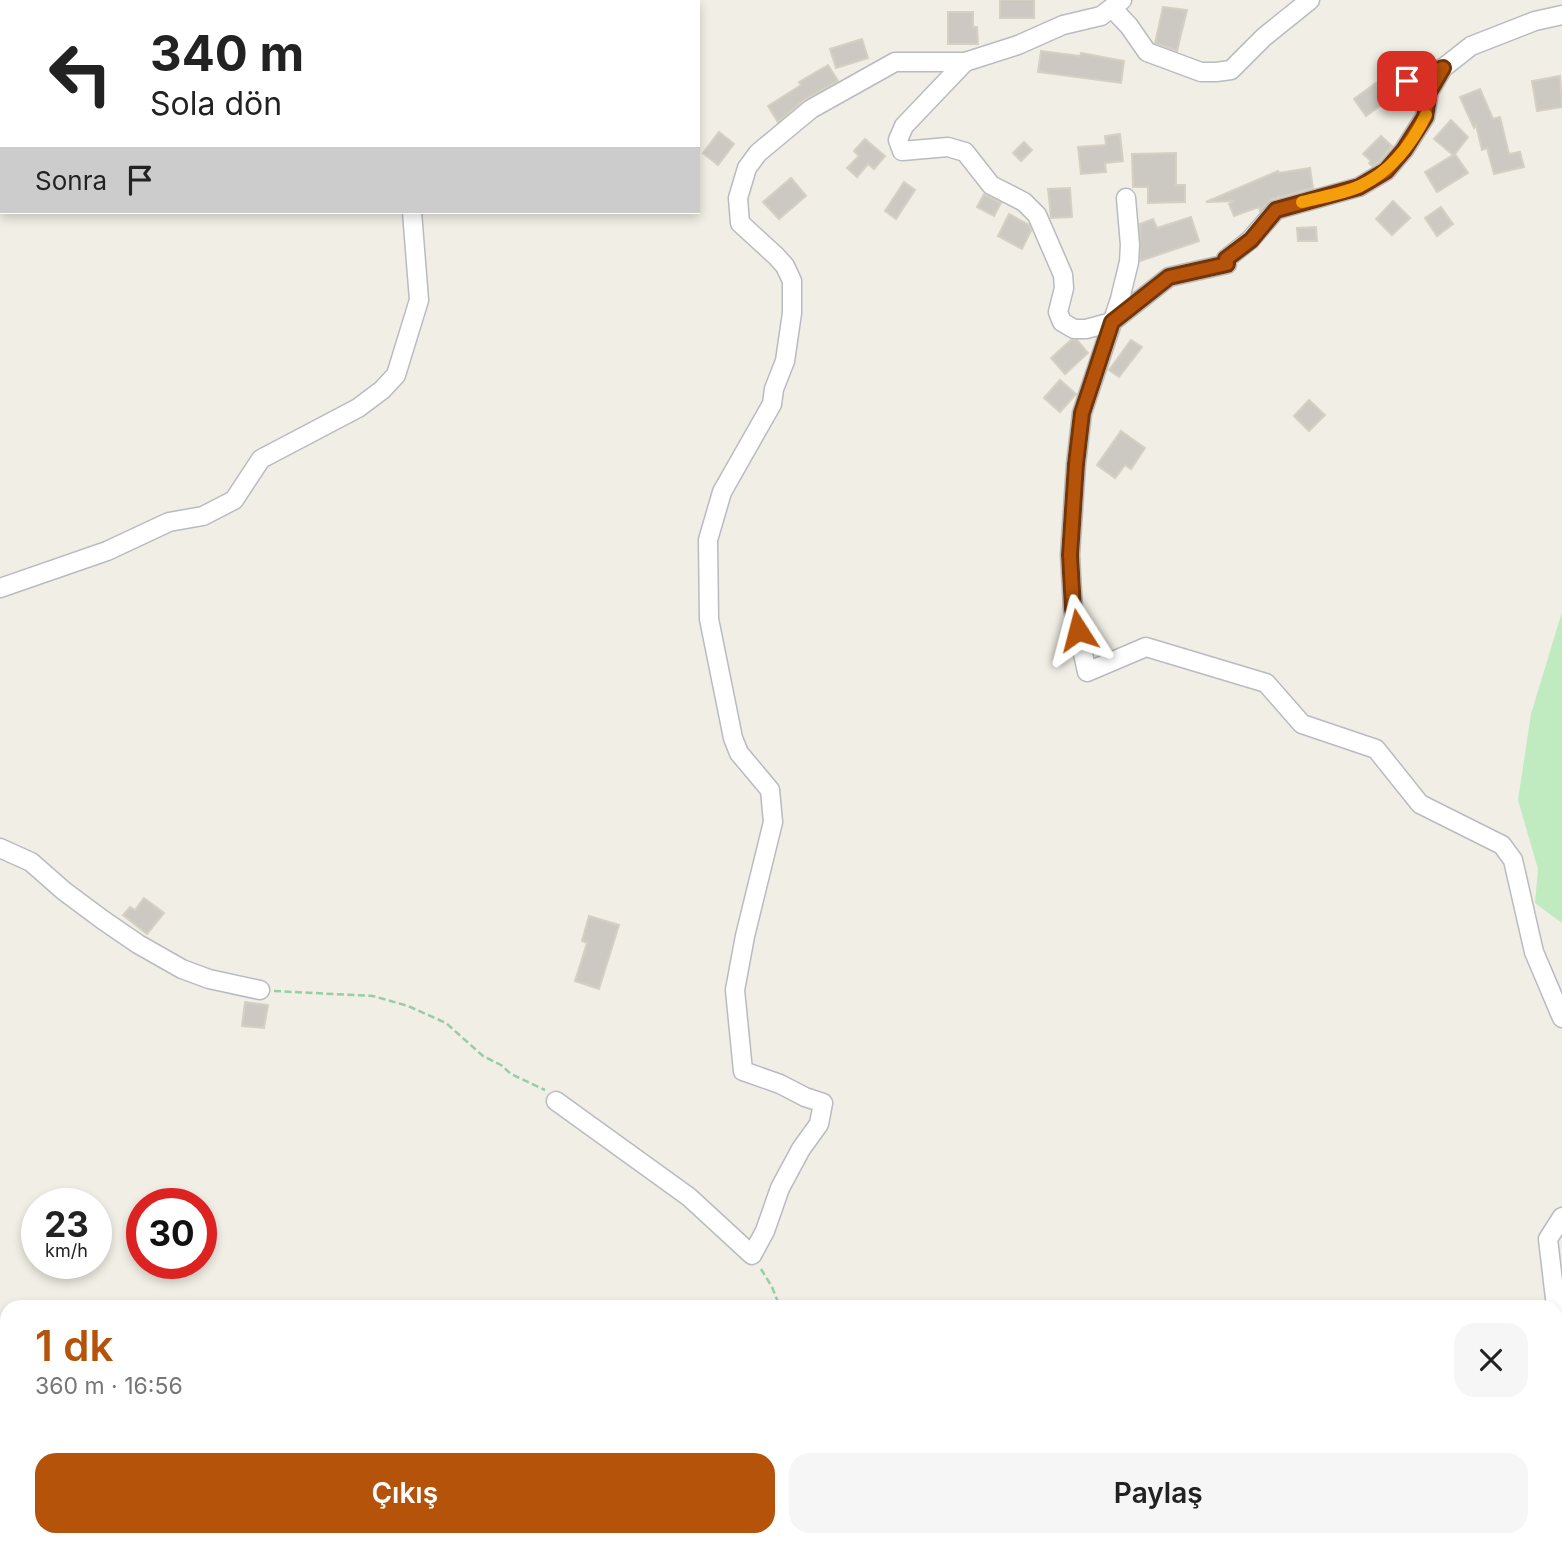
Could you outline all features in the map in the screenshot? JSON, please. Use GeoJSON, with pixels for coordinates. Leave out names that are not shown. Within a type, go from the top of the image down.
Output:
{"type":"FeatureCollection","features":[{"type":"Feature","properties":{"kind":"street"},"geometry":{"type":"LineString","coordinates":[[556,1101],[689,1197],[752,1255],[765,1231],[780,1188],[801,1149],[819,1124],[823,1103],[743,1071],[735,990],[745,936],[773,822],[771,790],[739,753],[733,738],[709,620],[708,540],[722,492],[772,404],[774,389],[785,360],[793,313],[792,281],[785,266],[740,223],[738,198],[747,168],[758,153],[811,109],[895,62],[965,62],[1018,45],[1063,25],[1101,16],[1117,4],[1147,52],[1201,72],[1231,70],[1264,37],[1310,0]]}},
{"type":"Feature","properties":{"kind":"street"},"geometry":{"type":"LineString","coordinates":[[1407,81],[1443,68],[1471,46],[1535,21],[1562,15]]}},
{"type":"Feature","properties":{"kind":"street"},"geometry":{"type":"LineString","coordinates":[[965,62],[904,126],[898,140],[902,151],[948,147],[965,152],[992,186],[1024,202],[1037,215],[1063,275],[1064,288],[1058,313],[1062,322],[1074,329],[1086,329],[1112,322],[1169,277],[1227,264],[1226,259],[1251,240],[1276,210],[1359,187],[1386,171],[1404,150],[1425,117],[1429,92],[1443,68]]}},
{"type":"Feature","properties":{"kind":"street"},"geometry":{"type":"LineString","coordinates":[[1126,198],[1129,262],[1082,413],[1076,464],[1070,555],[1073,609],[1087,672],[1146,647],[1266,683],[1302,724],[1376,749],[1420,804],[1502,845],[1513,860],[1534,952],[1562,1018]]}},
{"type":"Feature","properties":{"kind":"street"},"geometry":{"type":"LineString","coordinates":[[0,588],[107,551],[169,522],[203,516],[234,500],[261,459],[358,408],[382,390],[396,374],[419,300],[412,214]]}},
{"type":"Feature","properties":{"kind":"street"},"geometry":{"type":"LineString","coordinates":[[0,848],[31,862],[64,891],[138,944],[182,969],[209,979],[260,990]]}},
{"type":"Feature","properties":{"kind":"street"},"geometry":{"type":"LineString","coordinates":[[1555,1300],[1548,1239],[1562,1217]]}},
{"type":"Feature","properties":{"kind":"path"},"geometry":{"type":"LineString","coordinates":[[260,990],[373,996],[408,1006],[446,1023],[483,1056],[501,1065],[510,1074],[541,1087],[556,1101]]}},
{"type":"Feature","properties":{"kind":"path"},"geometry":{"type":"LineString","coordinates":[[752,1255],[777,1300]]}},
{"type":"Feature","properties":{"kind":"green space"},"geometry":{"type":"Polygon","coordinates":[[[1562,612],[1562,923],[1535,903],[1538,869],[1518,800],[1531,714],[1562,612]]]}},
{"type":"Feature","properties":{"kind":"building"},"geometry":{"type":"Polygon","coordinates":[[[1000,0],[1034,0],[1034,18],[1000,18],[1000,0]]]}},
{"type":"Feature","properties":{"kind":"building"},"geometry":{"type":"Polygon","coordinates":[[[1163,7],[1187,10],[1177,51],[1155,43],[1163,7]]]}},
{"type":"Feature","properties":{"kind":"building"},"geometry":{"type":"Polygon","coordinates":[[[948,12],[973,12],[973,27],[977,27],[978,44],[948,44],[948,12]]]}},
{"type":"Feature","properties":{"kind":"building"},"geometry":{"type":"Polygon","coordinates":[[[862,39],[868,58],[836,68],[830,49],[862,39]]]}},
{"type":"Feature","properties":{"kind":"building"},"geometry":{"type":"Polygon","coordinates":[[[1041,51],[1080,56],[1081,53],[1124,61],[1121,83],[1038,72],[1041,51]]]}},
{"type":"Feature","properties":{"kind":"building"},"geometry":{"type":"Polygon","coordinates":[[[828,65],[838,81],[805,99],[778,122],[768,106],[801,85],[799,82],[828,65]]]}},
{"type":"Feature","properties":{"kind":"building"},"geometry":{"type":"Polygon","coordinates":[[[1560,76],[1562,107],[1537,111],[1532,81],[1560,76]]]}},
{"type":"Feature","properties":{"kind":"building"},"geometry":{"type":"Polygon","coordinates":[[[1376,83],[1388,100],[1366,116],[1354,99],[1376,83]]]}},
{"type":"Feature","properties":{"kind":"building"},"geometry":{"type":"Polygon","coordinates":[[[1418,89],[1415,109],[1412,110],[1401,94],[1418,89]]]}},
{"type":"Feature","properties":{"kind":"building"},"geometry":{"type":"Polygon","coordinates":[[[1480,89],[1493,119],[1500,117],[1509,154],[1520,152],[1524,167],[1494,174],[1487,148],[1482,150],[1476,125],[1474,128],[1460,97],[1480,89]]]}},
{"type":"Feature","properties":{"kind":"building"},"geometry":{"type":"Polygon","coordinates":[[[1451,120],[1468,137],[1455,154],[1468,173],[1437,192],[1425,172],[1453,155],[1434,139],[1451,120]]]}},
{"type":"Feature","properties":{"kind":"building"},"geometry":{"type":"Polygon","coordinates":[[[719,132],[734,144],[718,165],[703,153],[719,132]]]}},
{"type":"Feature","properties":{"kind":"building"},"geometry":{"type":"Polygon","coordinates":[[[1120,134],[1123,161],[1105,163],[1106,172],[1081,174],[1078,147],[1106,145],[1105,136],[1120,134]]]}},
{"type":"Feature","properties":{"kind":"building"},"geometry":{"type":"Polygon","coordinates":[[[1381,136],[1392,146],[1379,162],[1372,166],[1369,163],[1371,161],[1363,154],[1381,136]]]}},
{"type":"Feature","properties":{"kind":"building"},"geometry":{"type":"Polygon","coordinates":[[[865,139],[885,156],[874,169],[868,164],[857,177],[847,168],[859,156],[854,151],[865,139]]]}},
{"type":"Feature","properties":{"kind":"building"},"geometry":{"type":"Polygon","coordinates":[[[1024,142],[1032,150],[1021,161],[1013,153],[1024,142]]]}},
{"type":"Feature","properties":{"kind":"building"},"geometry":{"type":"Polygon","coordinates":[[[1176,153],[1176,185],[1185,185],[1185,202],[1148,203],[1148,187],[1133,187],[1132,154],[1176,153]]]}},
{"type":"Feature","properties":{"kind":"building"},"geometry":{"type":"Polygon","coordinates":[[[1310,168],[1313,188],[1272,199],[1260,211],[1259,207],[1234,216],[1229,204],[1235,201],[1206,202],[1278,171],[1310,168]]]}},
{"type":"Feature","properties":{"kind":"building"},"geometry":{"type":"Polygon","coordinates":[[[791,178],[806,196],[779,219],[763,202],[791,178]]]}},
{"type":"Feature","properties":{"kind":"building"},"geometry":{"type":"Polygon","coordinates":[[[904,182],[915,190],[896,219],[885,211],[904,182]]]}},
{"type":"Feature","properties":{"kind":"building"},"geometry":{"type":"Polygon","coordinates":[[[1070,188],[1072,217],[1051,218],[1048,189],[1070,188]]]}},
{"type":"Feature","properties":{"kind":"building"},"geometry":{"type":"Polygon","coordinates":[[[984,194],[1001,203],[994,216],[977,207],[984,194]]]}},
{"type":"Feature","properties":{"kind":"building"},"geometry":{"type":"Polygon","coordinates":[[[1393,201],[1410,218],[1392,235],[1376,219],[1393,201]]]}},
{"type":"Feature","properties":{"kind":"building"},"geometry":{"type":"Polygon","coordinates":[[[1441,207],[1453,224],[1437,236],[1425,218],[1441,207]]]}},
{"type":"Feature","properties":{"kind":"building"},"geometry":{"type":"Polygon","coordinates":[[[1009,214],[1029,225],[1031,231],[1022,249],[998,236],[1009,214]]]}},
{"type":"Feature","properties":{"kind":"building"},"geometry":{"type":"Polygon","coordinates":[[[1191,217],[1199,241],[1140,261],[1140,224],[1153,219],[1157,228],[1191,217]]]}},
{"type":"Feature","properties":{"kind":"building"},"geometry":{"type":"Polygon","coordinates":[[[1316,227],[1317,241],[1298,241],[1297,228],[1316,227]]]}},
{"type":"Feature","properties":{"kind":"building"},"geometry":{"type":"Polygon","coordinates":[[[1071,340],[1077,340],[1088,353],[1065,374],[1051,358],[1071,340]]]}},
{"type":"Feature","properties":{"kind":"building"},"geometry":{"type":"Polygon","coordinates":[[[1131,340],[1142,347],[1119,377],[1109,370],[1131,340]]]}},
{"type":"Feature","properties":{"kind":"building"},"geometry":{"type":"Polygon","coordinates":[[[1060,380],[1076,394],[1060,412],[1044,398],[1060,380]]]}},
{"type":"Feature","properties":{"kind":"building"},"geometry":{"type":"Polygon","coordinates":[[[1309,400],[1325,415],[1309,431],[1294,416],[1309,400]]]}},
{"type":"Feature","properties":{"kind":"building"},"geometry":{"type":"Polygon","coordinates":[[[1121,431],[1145,448],[1131,469],[1125,465],[1115,478],[1097,465],[1121,431]]]}},
{"type":"Feature","properties":{"kind":"building"},"geometry":{"type":"Polygon","coordinates":[[[144,898],[164,913],[147,934],[123,915],[130,907],[135,910],[144,898]]]}},
{"type":"Feature","properties":{"kind":"building"},"geometry":{"type":"Polygon","coordinates":[[[589,916],[619,925],[599,989],[575,981],[587,943],[582,941],[589,916]]]}},
{"type":"Feature","properties":{"kind":"building"},"geometry":{"type":"Polygon","coordinates":[[[245,1002],[268,1005],[264,1028],[242,1026],[245,1002]]]}},
{"type":"Feature","properties":{"kind":"slow traffic"},"geometry":{"type":"LineString","coordinates":[[1302,202],[1359,187],[1386,171],[1404,150],[1426,115]]}},
{"type":"Feature","properties":{"kind":"route"},"geometry":{"type":"LineString","coordinates":[[1078,630],[1073,609],[1070,555],[1076,464],[1082,413],[1112,322],[1169,277],[1227,264],[1226,259],[1251,240],[1276,210],[1359,187],[1386,171],[1404,150],[1425,117],[1429,92],[1443,68],[1407,81]]}}]}
